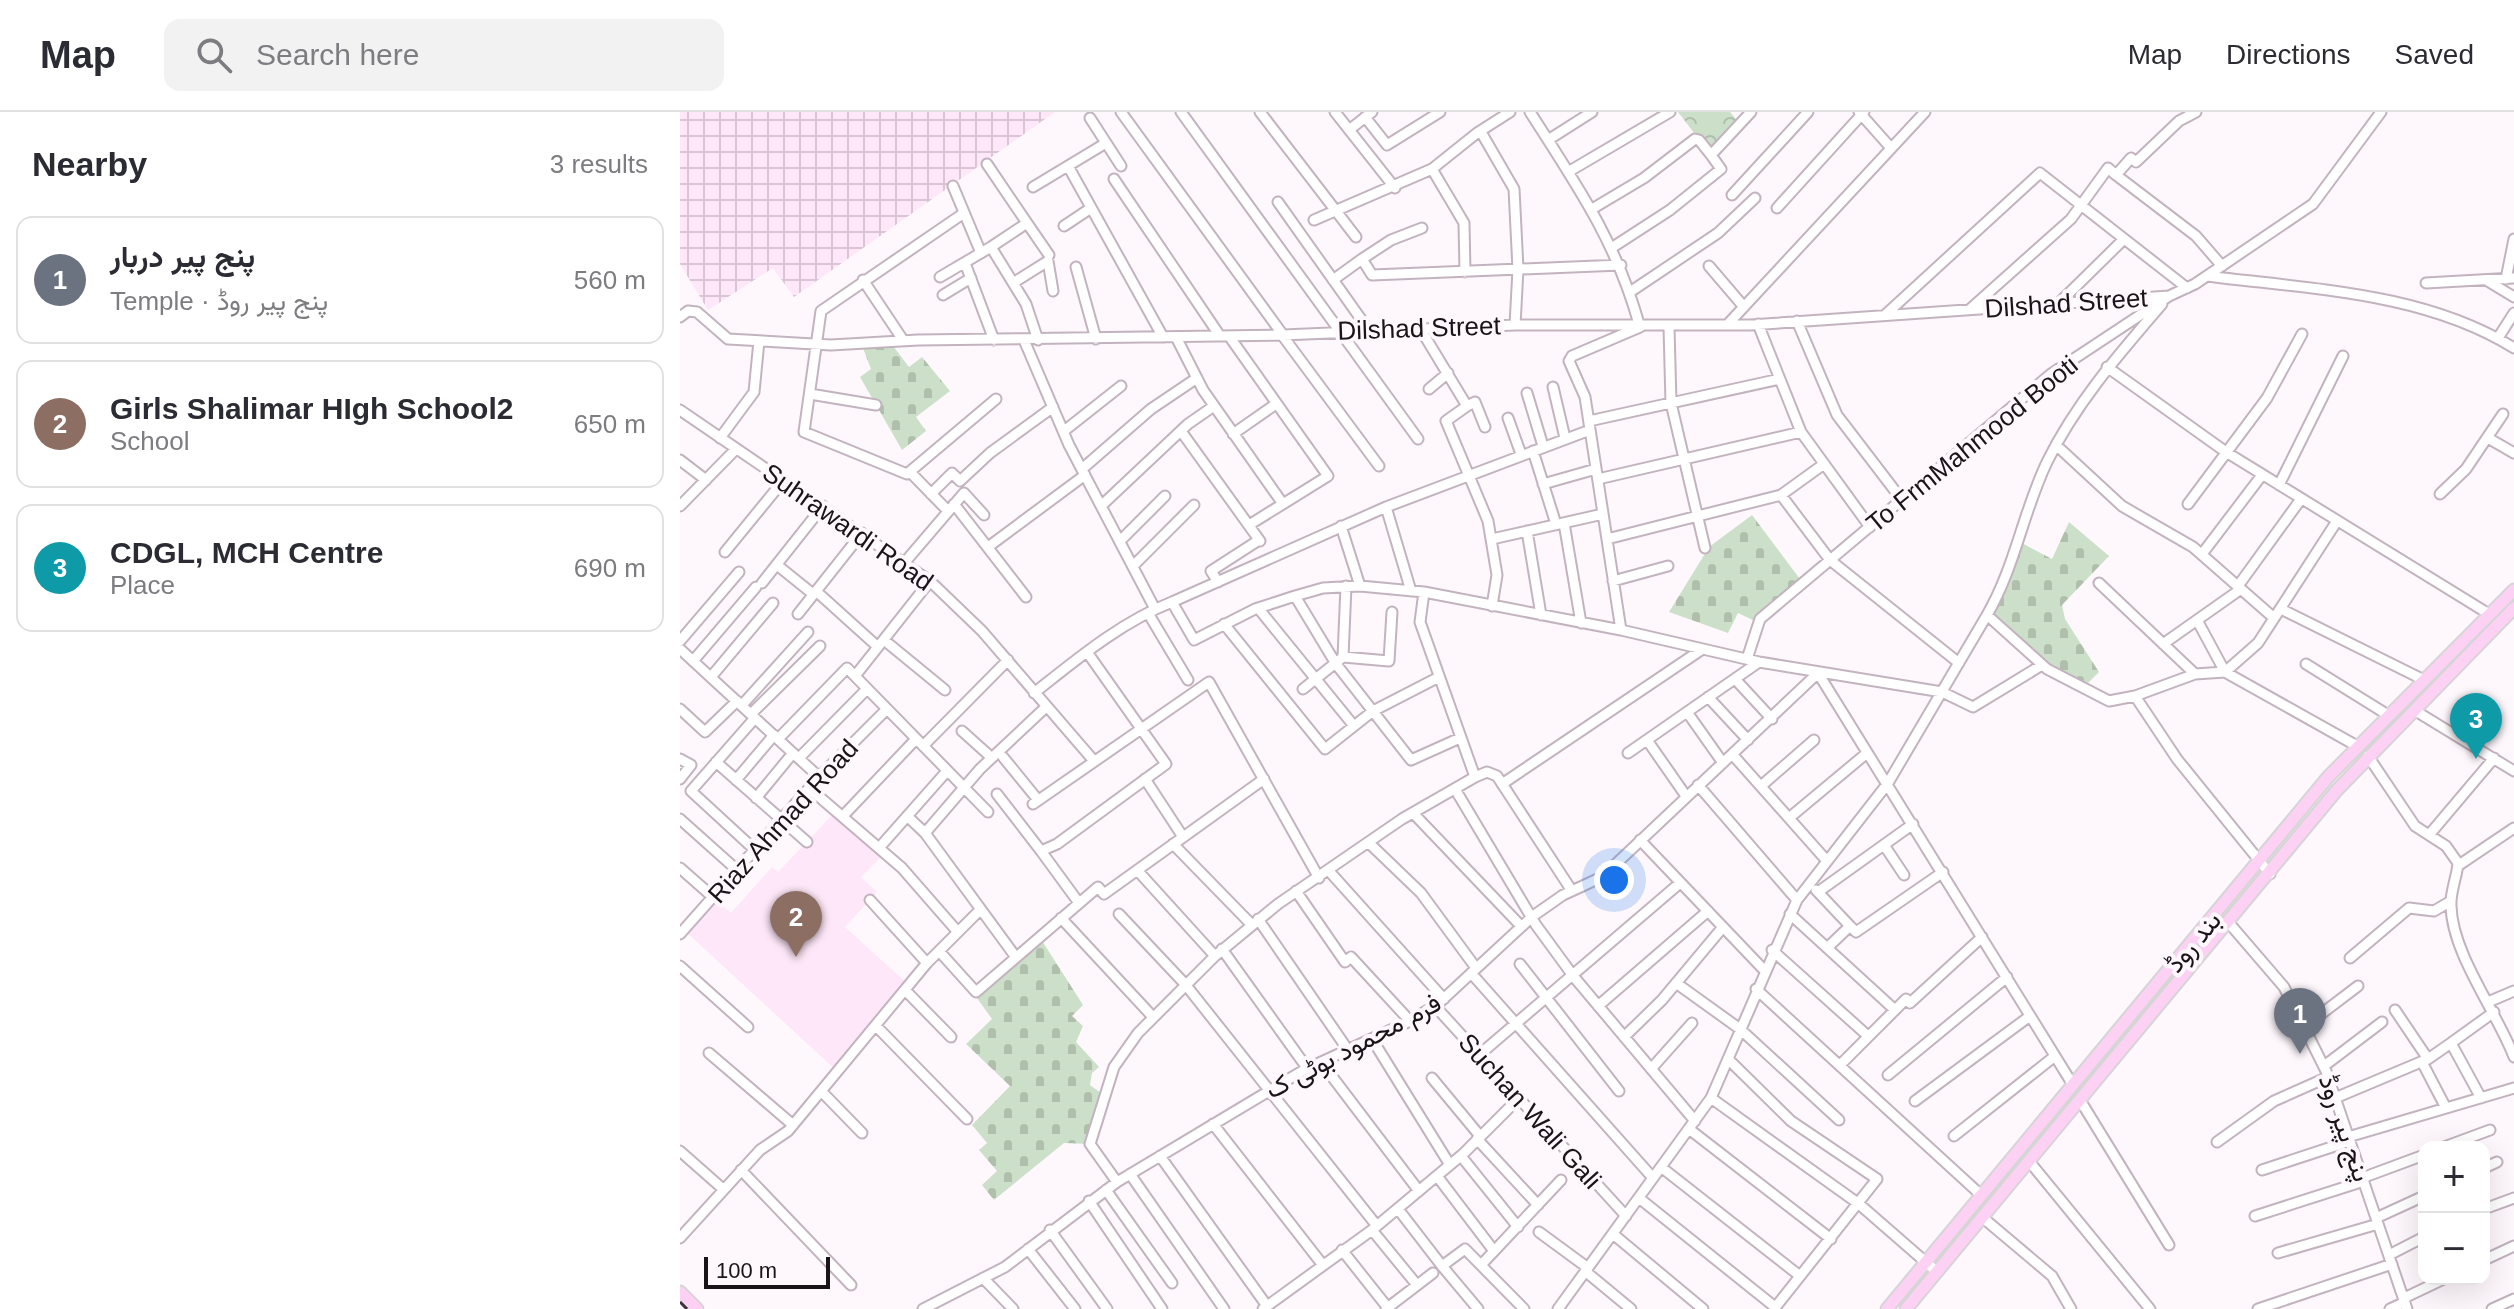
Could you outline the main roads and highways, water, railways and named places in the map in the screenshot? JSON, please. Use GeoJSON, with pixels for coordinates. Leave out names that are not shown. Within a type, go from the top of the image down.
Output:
{"type":"FeatureCollection","features":[{"type":"Feature","properties":{"kind":"main road","name":"بند روڈ"},"geometry":{"type":"LineString","coordinates":[[1887,1309],[2357,746],[2514,590]]}},
{"type":"Feature","properties":{"kind":"main road","name":"بند روڈ"},"geometry":{"type":"LineString","coordinates":[[1906,1309],[2270,874],[2321,808],[2368,756],[2511,617]]}},
{"type":"Feature","properties":{"kind":"main road"},"geometry":{"type":"LineString","coordinates":[[680,1292],[697,1309]]}},
{"type":"Feature","properties":{"kind":"railway"},"geometry":{"type":"LineString","coordinates":[[680,1302],[687,1309]]}},
{"type":"Feature","properties":{"kind":"place","name":"CDGL, MCH Centre"},"geometry":{"type":"Point","coordinates":[2476,759]}},
{"type":"Feature","properties":{"kind":"place","name":"Girls Shalimar HIgh School2"},"geometry":{"type":"Point","coordinates":[796,957]}},
{"type":"Feature","properties":{"kind":"place","name":"پنج پیر دربار"},"geometry":{"type":"Point","coordinates":[2300,1054]}}]}
